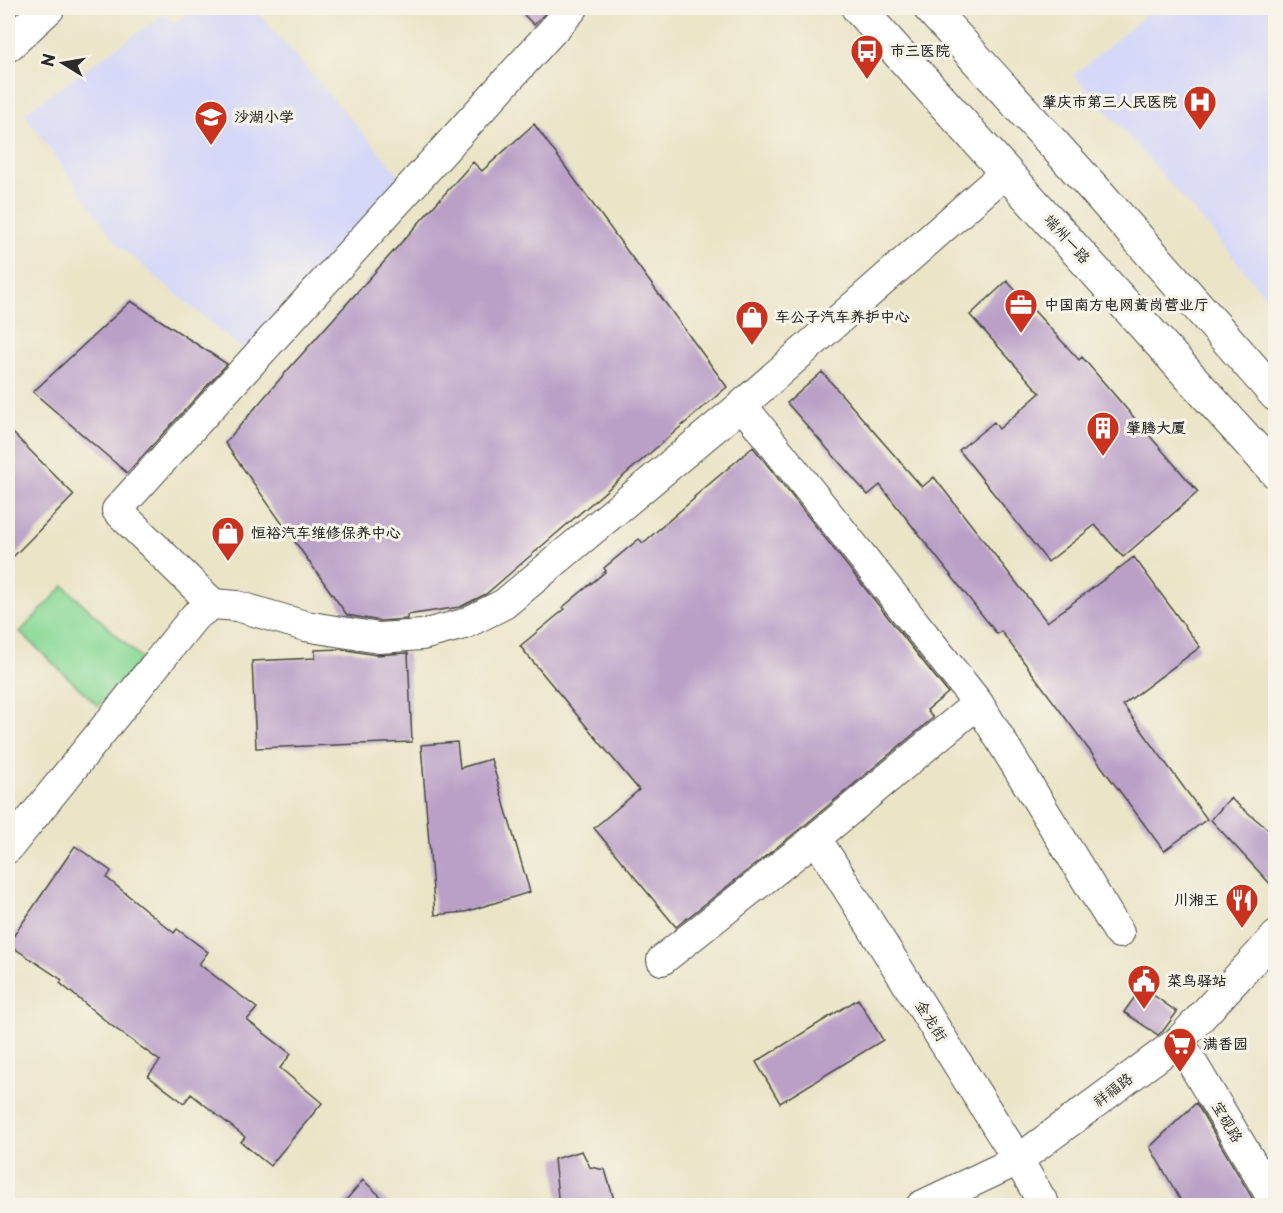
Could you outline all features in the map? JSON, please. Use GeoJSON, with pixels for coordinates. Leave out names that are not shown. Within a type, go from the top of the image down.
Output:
{"type":"FeatureCollection","features":[{"type":"Feature","properties":{"kind":"main road"},"geometry":{"type":"LineString","coordinates":[[8,45],[48,8]]}},
{"type":"Feature","properties":{"kind":"main road","name":"端州一路"},"geometry":{"type":"LineString","coordinates":[[858,8],[1275,472]]}},
{"type":"Feature","properties":{"kind":"main road"},"geometry":{"type":"LineString","coordinates":[[930,8],[1097,192],[1275,395]]}},
{"type":"Feature","properties":{"kind":"street"},"geometry":{"type":"LineString","coordinates":[[213,604],[117,510],[573,8]]}},
{"type":"Feature","properties":{"kind":"street"},"geometry":{"type":"LineString","coordinates":[[8,848],[195,616],[213,604],[237,606],[305,626],[379,638],[422,635],[464,624],[504,604],[742,405],[1006,172]]}},
{"type":"Feature","properties":{"kind":"street"},"geometry":{"type":"LineString","coordinates":[[742,405],[978,703],[1119,933]]}},
{"type":"Feature","properties":{"kind":"street"},"geometry":{"type":"LineString","coordinates":[[662,960],[816,838],[978,703]]}},
{"type":"Feature","properties":{"kind":"street","name":"金龙街"},"geometry":{"type":"LineString","coordinates":[[816,838],[1045,1206]]}},
{"type":"Feature","properties":{"kind":"street","name":"祥福路"},"geometry":{"type":"LineString","coordinates":[[921,1206],[1018,1160],[1179,1041],[1275,936]]}},
{"type":"Feature","properties":{"kind":"street","name":"宝砚路"},"geometry":{"type":"LineString","coordinates":[[1179,1041],[1275,1204]]}},
{"type":"Feature","properties":{"kind":"shaded area","name":"沙湖小学"},"geometry":{"type":"Polygon","coordinates":[[[193,8],[254,8],[403,179],[244,351],[117,244],[24,113],[164,14],[175,23],[193,8]]]}},
{"type":"Feature","properties":{"kind":"shaded area","name":"肇庆市第三人民医院"},"geometry":{"type":"Polygon","coordinates":[[[1154,8],[1275,8],[1275,309],[1216,236],[1074,75],[1154,8]]]}},
{"type":"Feature","properties":{"kind":"green space"},"geometry":{"type":"Polygon","coordinates":[[[64,586],[142,659],[98,706],[20,632],[64,586]]]}},
{"type":"Feature","properties":{"kind":"building"},"geometry":{"type":"Polygon","coordinates":[[[517,8],[550,8],[534,25],[517,8]]]}},
{"type":"Feature","properties":{"kind":"building"},"geometry":{"type":"Polygon","coordinates":[[[534,124],[727,387],[486,594],[460,607],[407,615],[407,619],[380,621],[347,615],[225,443],[473,162],[482,171],[534,124]]]}},
{"type":"Feature","properties":{"kind":"building"},"geometry":{"type":"Polygon","coordinates":[[[1007,281],[1079,360],[1082,357],[1198,492],[1123,557],[1095,525],[1048,562],[959,450],[994,422],[999,429],[1040,393],[970,315],[1007,281]]]}},
{"type":"Feature","properties":{"kind":"building"},"geometry":{"type":"Polygon","coordinates":[[[131,301],[227,364],[127,473],[33,392],[131,301]]]}},
{"type":"Feature","properties":{"kind":"building"},"geometry":{"type":"Polygon","coordinates":[[[822,372],[922,487],[934,477],[1047,622],[1134,557],[1200,647],[1123,705],[1207,819],[1164,851],[1001,631],[997,634],[880,485],[868,495],[787,403],[822,372]]]}},
{"type":"Feature","properties":{"kind":"building"},"geometry":{"type":"Polygon","coordinates":[[[8,428],[74,495],[8,562],[8,428]]]}},
{"type":"Feature","properties":{"kind":"building"},"geometry":{"type":"Polygon","coordinates":[[[753,447],[948,693],[927,710],[933,718],[805,825],[676,927],[594,828],[639,790],[520,646],[606,571],[604,568],[639,539],[643,543],[753,447]]]}},
{"type":"Feature","properties":{"kind":"building"},"geometry":{"type":"Polygon","coordinates":[[[341,649],[376,655],[408,653],[412,742],[256,748],[252,661],[315,658],[315,650],[341,649]]]}},
{"type":"Feature","properties":{"kind":"building"},"geometry":{"type":"Polygon","coordinates":[[[457,742],[460,768],[491,759],[530,892],[465,912],[435,915],[421,745],[457,742]]]}},
{"type":"Feature","properties":{"kind":"building"},"geometry":{"type":"Polygon","coordinates":[[[1230,798],[1275,835],[1275,889],[1211,820],[1230,798]]]}},
{"type":"Feature","properties":{"kind":"building"},"geometry":{"type":"Polygon","coordinates":[[[75,846],[111,871],[107,878],[174,933],[177,929],[208,952],[199,964],[257,1008],[247,1020],[291,1054],[280,1068],[322,1103],[270,1166],[241,1142],[245,1137],[191,1094],[184,1103],[148,1076],[160,1061],[112,1026],[60,983],[62,980],[8,944],[75,846]]]}},
{"type":"Feature","properties":{"kind":"building"},"geometry":{"type":"Polygon","coordinates":[[[1142,987],[1177,1012],[1158,1035],[1124,1012],[1142,987]]]}},
{"type":"Feature","properties":{"kind":"building"},"geometry":{"type":"Polygon","coordinates":[[[858,999],[883,1040],[780,1103],[756,1062],[858,999]]]}},
{"type":"Feature","properties":{"kind":"building"},"geometry":{"type":"Polygon","coordinates":[[[1196,1103],[1257,1206],[1184,1206],[1150,1147],[1196,1103]]]}},
{"type":"Feature","properties":{"kind":"building"},"geometry":{"type":"Polygon","coordinates":[[[582,1151],[590,1167],[605,1170],[616,1206],[559,1206],[554,1159],[582,1151]]]}},
{"type":"Feature","properties":{"kind":"building"},"geometry":{"type":"Polygon","coordinates":[[[363,1180],[391,1206],[341,1206],[363,1180]]]}},
{"type":"Feature","properties":{"kind":"place","name":"市三医院"},"geometry":{"type":"Point","coordinates":[867,80]}},
{"type":"Feature","properties":{"kind":"place","name":"肇庆市第三人民医院"},"geometry":{"type":"Point","coordinates":[1200,131]}},
{"type":"Feature","properties":{"kind":"place","name":"沙湖小学"},"geometry":{"type":"Point","coordinates":[211,146]}},
{"type":"Feature","properties":{"kind":"place","name":"中国南方电网黄岗营业厅"},"geometry":{"type":"Point","coordinates":[1021,334]}},
{"type":"Feature","properties":{"kind":"place","name":"车公子汽车养护中心"},"geometry":{"type":"Point","coordinates":[752,346]}},
{"type":"Feature","properties":{"kind":"place","name":"肇腾大厦"},"geometry":{"type":"Point","coordinates":[1103,457]}},
{"type":"Feature","properties":{"kind":"place","name":"恒裕汽车维修保养中心"},"geometry":{"type":"Point","coordinates":[228,562]}},
{"type":"Feature","properties":{"kind":"place","name":"川湘王"},"geometry":{"type":"Point","coordinates":[1242,929]}},
{"type":"Feature","properties":{"kind":"place","name":"菜鸟驿站"},"geometry":{"type":"Point","coordinates":[1144,1010]}},
{"type":"Feature","properties":{"kind":"place","name":"满香园"},"geometry":{"type":"Point","coordinates":[1180,1073]}}]}
